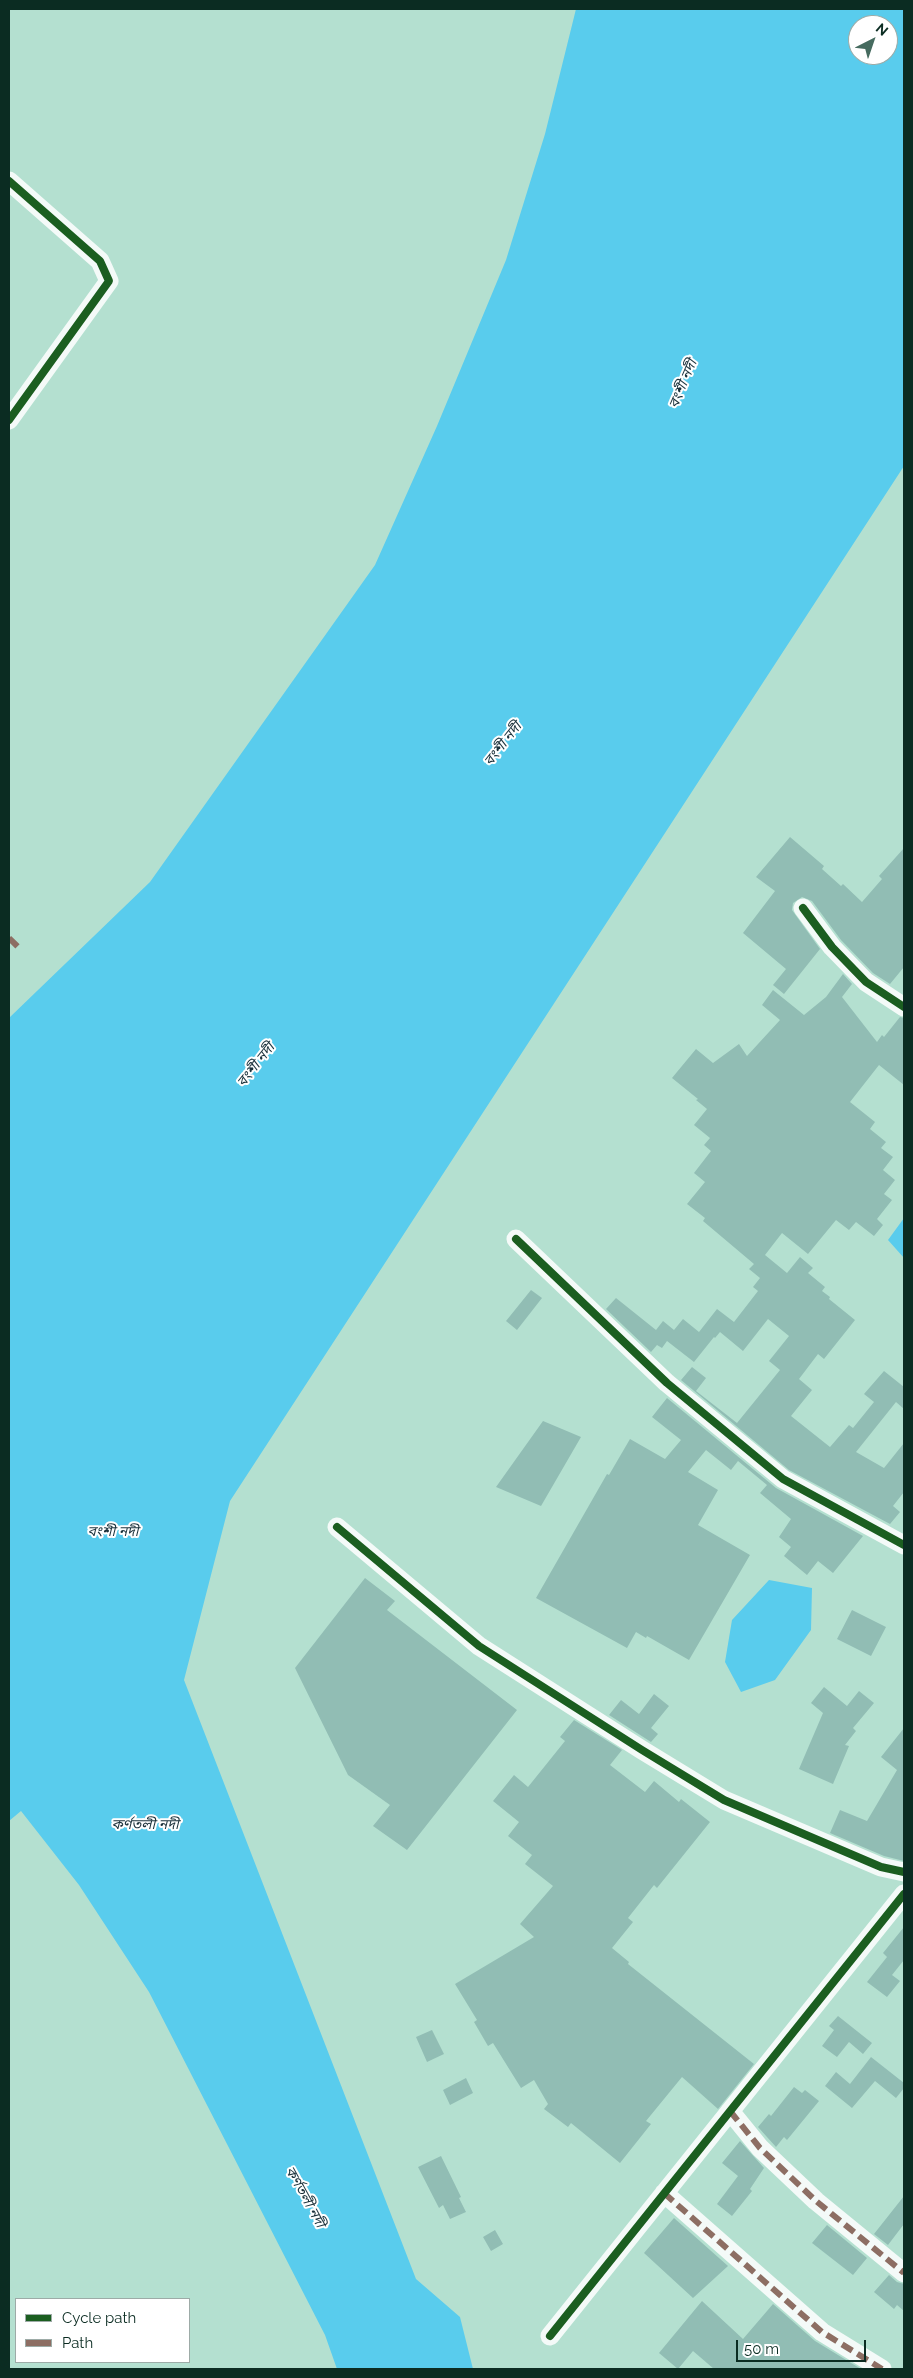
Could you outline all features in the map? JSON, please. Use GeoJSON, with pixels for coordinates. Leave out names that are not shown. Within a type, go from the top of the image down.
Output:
{"type":"FeatureCollection","features":[{"type":"Feature","properties":{"kind":"street"},"geometry":{"type":"LineString","coordinates":[[9,181],[100,261],[109,281],[9,420]]}},
{"type":"Feature","properties":{"kind":"street"},"geometry":{"type":"LineString","coordinates":[[803,908],[832,947],[866,982],[904,1007]]}},
{"type":"Feature","properties":{"kind":"street"},"geometry":{"type":"LineString","coordinates":[[516,1239],[667,1384],[783,1478],[904,1545]]}},
{"type":"Feature","properties":{"kind":"street"},"geometry":{"type":"LineString","coordinates":[[337,1527],[479,1646],[715,1795],[882,1867],[904,1872]]}},
{"type":"Feature","properties":{"kind":"street"},"geometry":{"type":"LineString","coordinates":[[550,2336],[904,1894]]}},
{"type":"Feature","properties":{"kind":"street"},"geometry":{"type":"LineString","coordinates":[[730,2111],[760,2148],[816,2201],[904,2273]]}},
{"type":"Feature","properties":{"kind":"street"},"geometry":{"type":"LineString","coordinates":[[664,2193],[822,2332],[882,2369]]}},
{"type":"Feature","properties":{"kind":"water"},"geometry":{"type":"Polygon","coordinates":[[[576,9],[904,9],[904,466],[230,1501],[184,1680],[416,2279],[460,2317],[473,2369],[337,2369],[325,2335],[149,1992],[79,1885],[21,1811],[9,1821],[9,1018],[150,882],[375,565],[437,426],[506,260],[545,134],[576,9]]]}},
{"type":"Feature","properties":{"kind":"water"},"geometry":{"type":"Polygon","coordinates":[[[904,1218],[904,1258],[888,1240],[904,1218]]]}},
{"type":"Feature","properties":{"kind":"water"},"geometry":{"type":"Polygon","coordinates":[[[769,1580],[812,1588],[811,1630],[775,1680],[741,1692],[725,1662],[732,1620],[769,1580]]]}},
{"type":"Feature","properties":{"kind":"building"},"geometry":{"type":"Polygon","coordinates":[[[790,837],[824,866],[822,869],[841,886],[843,884],[862,902],[882,879],[879,876],[904,848],[904,967],[890,984],[873,973],[841,940],[812,901],[802,897],[793,903],[792,910],[820,949],[784,994],[773,985],[786,969],[743,933],[775,891],[756,877],[790,837]]]}},
{"type":"Feature","properties":{"kind":"building"},"geometry":{"type":"Polygon","coordinates":[[[843,974],[852,984],[842,997],[877,1042],[882,1035],[884,1037],[900,1017],[904,1018],[904,1085],[879,1065],[850,1102],[875,1122],[870,1129],[886,1142],[881,1148],[893,1157],[883,1170],[895,1180],[884,1194],[892,1200],[877,1219],[883,1225],[874,1236],[856,1222],[849,1230],[836,1220],[808,1254],[782,1233],[765,1255],[787,1273],[800,1257],[813,1268],[808,1273],[825,1287],[822,1291],[855,1320],[824,1359],[818,1354],[799,1379],[812,1390],[791,1416],[830,1447],[849,1425],[853,1428],[874,1402],[864,1394],[884,1371],[904,1387],[904,1409],[896,1402],[856,1452],[884,1468],[904,1443],[904,1492],[893,1506],[900,1512],[890,1524],[789,1470],[681,1380],[692,1367],[706,1378],[696,1391],[737,1423],[780,1370],[769,1361],[789,1336],[768,1319],[743,1351],[720,1332],[694,1362],[667,1341],[662,1348],[657,1345],[651,1352],[606,1309],[616,1298],[656,1330],[663,1321],[674,1330],[683,1319],[699,1332],[717,1309],[734,1322],[758,1291],[753,1287],[760,1278],[749,1269],[754,1264],[703,1221],[705,1218],[687,1204],[705,1182],[694,1173],[711,1151],[704,1145],[710,1138],[694,1125],[707,1109],[696,1100],[698,1099],[672,1078],[696,1049],[713,1063],[739,1044],[747,1056],[780,1020],[762,1005],[773,990],[804,1015],[826,997],[843,974]]]}},
{"type":"Feature","properties":{"kind":"building"},"geometry":{"type":"Polygon","coordinates":[[[531,1290],[542,1298],[517,1330],[506,1321],[531,1290]]]}},
{"type":"Feature","properties":{"kind":"building"},"geometry":{"type":"Polygon","coordinates":[[[667,1398],[776,1488],[863,1536],[833,1573],[818,1561],[807,1575],[784,1556],[791,1547],[779,1537],[791,1519],[760,1493],[767,1485],[738,1461],[731,1470],[706,1450],[688,1472],[718,1490],[698,1525],[750,1555],[689,1660],[647,1636],[646,1638],[636,1632],[627,1648],[536,1598],[607,1474],[609,1475],[630,1439],[665,1459],[681,1440],[652,1417],[667,1398]]]}},
{"type":"Feature","properties":{"kind":"building"},"geometry":{"type":"Polygon","coordinates":[[[543,1421],[581,1437],[541,1506],[496,1487],[543,1421]]]}},
{"type":"Feature","properties":{"kind":"building"},"geometry":{"type":"Polygon","coordinates":[[[365,1578],[395,1601],[387,1610],[517,1710],[407,1850],[373,1826],[390,1805],[348,1775],[295,1668],[365,1578]]]}},
{"type":"Feature","properties":{"kind":"building"},"geometry":{"type":"Polygon","coordinates":[[[852,1610],[886,1627],[871,1656],[837,1639],[852,1610]]]}},
{"type":"Feature","properties":{"kind":"building"},"geometry":{"type":"Polygon","coordinates":[[[824,1687],[847,1706],[859,1691],[874,1703],[853,1728],[856,1731],[845,1745],[849,1746],[833,1784],[799,1769],[823,1713],[811,1703],[824,1687]]]}},
{"type":"Feature","properties":{"kind":"building"},"geometry":{"type":"Polygon","coordinates":[[[654,1694],[669,1706],[651,1728],[658,1734],[651,1742],[609,1715],[621,1700],[639,1714],[654,1694]]]}},
{"type":"Feature","properties":{"kind":"building"},"geometry":{"type":"Polygon","coordinates":[[[574,1720],[622,1750],[610,1765],[645,1792],[654,1781],[679,1802],[681,1799],[710,1822],[657,1888],[654,1885],[628,1918],[633,1922],[612,1948],[629,1962],[628,1964],[754,2064],[718,2109],[682,2077],[646,2121],[651,2124],[620,2163],[571,2123],[568,2127],[544,2109],[548,2104],[534,2080],[521,2088],[493,2043],[488,2046],[474,2022],[477,2020],[455,1984],[534,1937],[520,1924],[553,1886],[525,1864],[532,1855],[508,1836],[519,1822],[493,1801],[514,1775],[528,1787],[565,1741],[560,1737],[574,1720]]]}},
{"type":"Feature","properties":{"kind":"building"},"geometry":{"type":"Polygon","coordinates":[[[904,1728],[904,1861],[884,1856],[830,1833],[840,1810],[867,1821],[897,1770],[881,1757],[904,1728]]]}},
{"type":"Feature","properties":{"kind":"building"},"geometry":{"type":"Polygon","coordinates":[[[904,1927],[904,1960],[892,1975],[900,1981],[887,1997],[867,1982],[887,1957],[883,1953],[904,1927]]]}},
{"type":"Feature","properties":{"kind":"building"},"geometry":{"type":"Polygon","coordinates":[[[838,2016],[872,2043],[863,2054],[849,2042],[837,2057],[822,2046],[834,2030],[829,2026],[838,2016]]]}},
{"type":"Feature","properties":{"kind":"building"},"geometry":{"type":"Polygon","coordinates":[[[432,2030],[444,2054],[427,2062],[416,2037],[432,2030]]]}},
{"type":"Feature","properties":{"kind":"building"},"geometry":{"type":"Polygon","coordinates":[[[871,2057],[904,2083],[904,2088],[896,2098],[875,2081],[852,2108],[825,2086],[836,2072],[850,2084],[871,2057]]]}},
{"type":"Feature","properties":{"kind":"building"},"geometry":{"type":"Polygon","coordinates":[[[466,2078],[473,2093],[450,2105],[443,2090],[466,2078]]]}},
{"type":"Feature","properties":{"kind":"building"},"geometry":{"type":"Polygon","coordinates":[[[794,2087],[802,2093],[805,2090],[819,2101],[787,2140],[784,2137],[776,2147],[758,2127],[769,2114],[771,2116],[794,2087]]]}},
{"type":"Feature","properties":{"kind":"building"},"geometry":{"type":"Polygon","coordinates":[[[740,2141],[764,2168],[750,2189],[752,2191],[732,2216],[717,2204],[738,2176],[722,2163],[740,2141]]]}},
{"type":"Feature","properties":{"kind":"building"},"geometry":{"type":"Polygon","coordinates":[[[441,2156],[461,2197],[459,2198],[466,2212],[450,2219],[443,2205],[439,2208],[418,2167],[441,2156]]]}},
{"type":"Feature","properties":{"kind":"building"},"geometry":{"type":"Polygon","coordinates":[[[904,2196],[904,2224],[888,2245],[874,2234],[904,2196]]]}},
{"type":"Feature","properties":{"kind":"building"},"geometry":{"type":"Polygon","coordinates":[[[674,2218],[728,2266],[693,2298],[644,2253],[674,2218]]]}},
{"type":"Feature","properties":{"kind":"building"},"geometry":{"type":"Polygon","coordinates":[[[827,2225],[867,2258],[853,2275],[812,2243],[827,2225]]]}},
{"type":"Feature","properties":{"kind":"building"},"geometry":{"type":"Polygon","coordinates":[[[495,2230],[503,2244],[491,2251],[483,2237],[495,2230]]]}},
{"type":"Feature","properties":{"kind":"building"},"geometry":{"type":"Polygon","coordinates":[[[889,2275],[897,2282],[904,2284],[904,2311],[897,2305],[894,2309],[874,2292],[889,2275]]]}},
{"type":"Feature","properties":{"kind":"building"},"geometry":{"type":"Polygon","coordinates":[[[702,2301],[743,2339],[773,2304],[815,2341],[861,2369],[714,2369],[693,2351],[678,2369],[659,2353],[702,2301]]]}},
{"type":"Feature","properties":{"kind":"marked path"},"geometry":{"type":"LineString","coordinates":[[9,938],[18,947]]}},
{"type":"Feature","properties":{"kind":"marked path"},"geometry":{"type":"LineString","coordinates":[[730,2111],[760,2148],[816,2201],[904,2273]]}},
{"type":"Feature","properties":{"kind":"marked path"},"geometry":{"type":"LineString","coordinates":[[664,2193],[822,2332],[882,2369]]}},
{"type":"Feature","properties":{"kind":"cycle path"},"geometry":{"type":"LineString","coordinates":[[9,181],[100,261],[109,281],[9,420]]}},
{"type":"Feature","properties":{"kind":"cycle path"},"geometry":{"type":"LineString","coordinates":[[803,908],[832,947],[866,982],[904,1007]]}},
{"type":"Feature","properties":{"kind":"cycle path"},"geometry":{"type":"LineString","coordinates":[[516,1239],[667,1383],[783,1479],[904,1545]]}},
{"type":"Feature","properties":{"kind":"cycle path"},"geometry":{"type":"LineString","coordinates":[[337,1527],[479,1646],[724,1800],[881,1867],[904,1872]]}},
{"type":"Feature","properties":{"kind":"cycle path"},"geometry":{"type":"LineString","coordinates":[[550,2336],[904,1894]]}},
{"type":"Feature","properties":{"kind":"water label","name":"বংশী নদী"},"geometry":{"type":"Point","coordinates":[683,384]}},
{"type":"Feature","properties":{"kind":"water label","name":"বংশী নদী"},"geometry":{"type":"Point","coordinates":[503,744]}},
{"type":"Feature","properties":{"kind":"water label","name":"বংশী নদী"},"geometry":{"type":"Point","coordinates":[256,1065]}},
{"type":"Feature","properties":{"kind":"water label","name":"বংশী নদী"},"geometry":{"type":"Point","coordinates":[113,1532]}},
{"type":"Feature","properties":{"kind":"water label","name":"কর্ণতলী নদী"},"geometry":{"type":"Point","coordinates":[145,1825]}},
{"type":"Feature","properties":{"kind":"water label","name":"কর্ণতলী নদী"},"geometry":{"type":"Point","coordinates":[305,2197]}}]}
